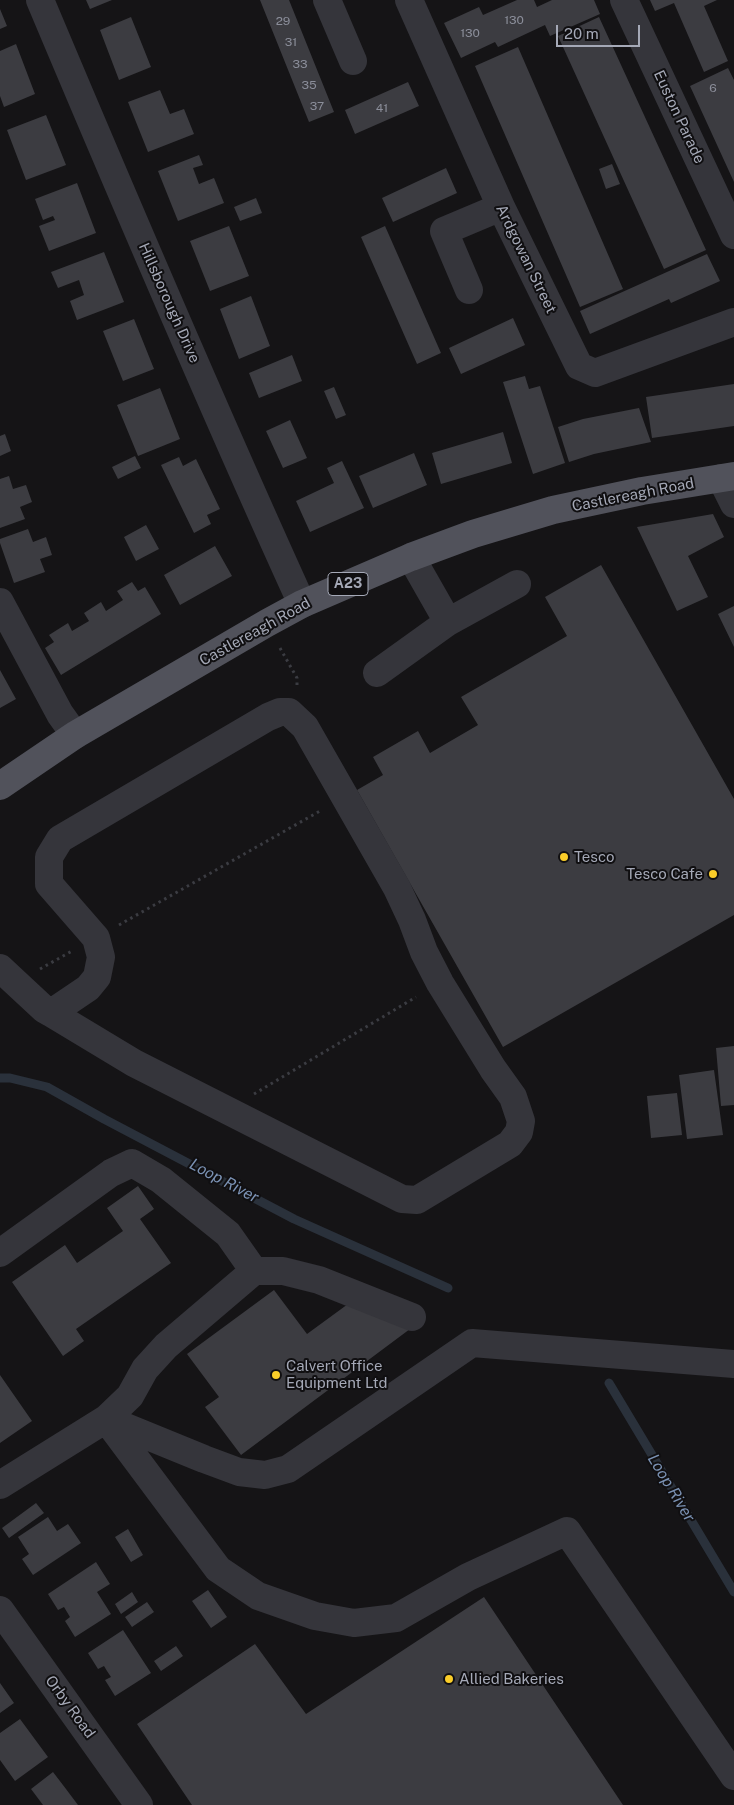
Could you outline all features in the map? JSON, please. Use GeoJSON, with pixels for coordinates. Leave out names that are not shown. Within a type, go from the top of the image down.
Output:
{"type":"FeatureCollection","features":[{"type":"Feature","properties":{"kind":"main road","name":"Castlereagh Road"},"geometry":{"type":"LineString","coordinates":[[0,786],[75,735],[267,623],[302,604],[411,557],[473,534],[553,510],[642,491],[727,477]]}},
{"type":"Feature","properties":{"kind":"street","name":"Hillsborough Drive"},"geometry":{"type":"LineString","coordinates":[[40,0],[122,196],[302,604]]}},
{"type":"Feature","properties":{"kind":"street"},"geometry":{"type":"LineString","coordinates":[[327,0],[353,61]]}},
{"type":"Feature","properties":{"kind":"street","name":"Ardgowan Street"},"geometry":{"type":"LineString","coordinates":[[409,0],[501,207],[579,366],[595,373],[734,322]]}},
{"type":"Feature","properties":{"kind":"street","name":"Euston Parade"},"geometry":{"type":"LineString","coordinates":[[624,0],[734,234]]}},
{"type":"Feature","properties":{"kind":"street"},"geometry":{"type":"LineString","coordinates":[[469,290],[444,232],[501,207]]}},
{"type":"Feature","properties":{"kind":"street"},"geometry":{"type":"LineString","coordinates":[[727,477],[734,504]]}},
{"type":"Feature","properties":{"kind":"street"},"geometry":{"type":"LineString","coordinates":[[411,557],[448,622]]}},
{"type":"Feature","properties":{"kind":"street"},"geometry":{"type":"LineString","coordinates":[[376,672],[448,622],[517,584]]}},
{"type":"Feature","properties":{"kind":"street"},"geometry":{"type":"LineString","coordinates":[[0,602],[60,714],[75,735]]}},
{"type":"Feature","properties":{"kind":"street"},"geometry":{"type":"LineString","coordinates":[[5,982],[50,1013],[112,1051],[225,1111],[402,1199],[417,1200],[510,1144],[519,1132],[521,1121],[512,1097],[440,983],[424,952],[397,888],[305,727],[289,712],[280,712],[268,717],[60,839],[49,857],[50,884],[96,938],[101,957],[97,977],[88,988],[50,1013]]}},
{"type":"Feature","properties":{"kind":"street"},"geometry":{"type":"LineString","coordinates":[[0,1253],[111,1173],[132,1163],[161,1180],[228,1234],[254,1271]]}},
{"type":"Feature","properties":{"kind":"street"},"geometry":{"type":"LineString","coordinates":[[0,1485],[106,1419],[130,1396],[145,1370],[166,1346],[254,1271],[283,1271],[319,1280],[412,1317]]}},
{"type":"Feature","properties":{"kind":"street"},"geometry":{"type":"LineString","coordinates":[[106,1419],[239,1472],[265,1475],[288,1469],[472,1343],[734,1364]]}},
{"type":"Feature","properties":{"kind":"street"},"geometry":{"type":"LineString","coordinates":[[106,1419],[218,1569],[258,1596],[315,1616],[354,1623],[396,1618],[468,1577],[567,1532],[734,1776]]}},
{"type":"Feature","properties":{"kind":"street","name":"Orby Road"},"geometry":{"type":"LineString","coordinates":[[0,1610],[139,1805]]}},
{"type":"Feature","properties":{"kind":"path"},"geometry":{"type":"LineString","coordinates":[[267,623],[297,678],[298,719]]}},
{"type":"Feature","properties":{"kind":"path"},"geometry":{"type":"LineString","coordinates":[[5,982],[96,938],[344,797]]}},
{"type":"Feature","properties":{"kind":"path"},"geometry":{"type":"LineString","coordinates":[[225,1111],[440,983]]}},
{"type":"Feature","properties":{"kind":"building"},"geometry":{"type":"Polygon","coordinates":[[[86,0],[112,0],[90,9],[86,0]]]}},
{"type":"Feature","properties":{"kind":"building"},"geometry":{"type":"Polygon","coordinates":[[[260,0],[289,0],[334,112],[309,122],[260,0]]]}},
{"type":"Feature","properties":{"kind":"building"},"geometry":{"type":"Polygon","coordinates":[[[517,0],[534,0],[537,7],[552,0],[594,0],[600,14],[550,36],[545,25],[498,47],[495,42],[461,58],[444,23],[479,7],[483,15],[517,0]]]}},
{"type":"Feature","properties":{"kind":"building"},"geometry":{"type":"Polygon","coordinates":[[[650,0],[717,0],[704,6],[728,61],[704,72],[674,3],[655,11],[650,0]]]}},
{"type":"Feature","properties":{"kind":"building"},"geometry":{"type":"Polygon","coordinates":[[[0,9],[7,26],[0,29],[0,9]]]}},
{"type":"Feature","properties":{"kind":"building"},"geometry":{"type":"Polygon","coordinates":[[[131,17],[151,67],[119,80],[100,30],[131,17]]]}},
{"type":"Feature","properties":{"kind":"building"},"geometry":{"type":"Polygon","coordinates":[[[599,17],[706,250],[664,269],[558,36],[599,17]]]}},
{"type":"Feature","properties":{"kind":"building"},"geometry":{"type":"Polygon","coordinates":[[[16,44],[35,94],[4,107],[0,96],[0,51],[16,44]]]}},
{"type":"Feature","properties":{"kind":"building"},"geometry":{"type":"Polygon","coordinates":[[[518,47],[623,289],[580,307],[475,66],[518,47]]]}},
{"type":"Feature","properties":{"kind":"building"},"geometry":{"type":"Polygon","coordinates":[[[728,68],[734,80],[734,182],[690,86],[728,68]]]}},
{"type":"Feature","properties":{"kind":"building"},"geometry":{"type":"Polygon","coordinates":[[[408,82],[419,106],[355,134],[345,110],[408,82]]]}},
{"type":"Feature","properties":{"kind":"building"},"geometry":{"type":"Polygon","coordinates":[[[160,90],[170,114],[184,109],[194,134],[148,152],[128,102],[160,90]]]}},
{"type":"Feature","properties":{"kind":"building"},"geometry":{"type":"Polygon","coordinates":[[[46,115],[66,165],[26,180],[7,130],[46,115]]]}},
{"type":"Feature","properties":{"kind":"building"},"geometry":{"type":"Polygon","coordinates":[[[199,155],[203,165],[193,168],[199,184],[214,178],[224,203],[178,221],[158,171],[199,155]]]}},
{"type":"Feature","properties":{"kind":"building"},"geometry":{"type":"Polygon","coordinates":[[[612,164],[620,184],[606,189],[599,169],[612,164]]]}},
{"type":"Feature","properties":{"kind":"building"},"geometry":{"type":"Polygon","coordinates":[[[446,168],[457,193],[393,222],[382,198],[446,168]]]}},
{"type":"Feature","properties":{"kind":"building"},"geometry":{"type":"Polygon","coordinates":[[[77,183],[96,233],[49,251],[39,226],[55,220],[53,216],[43,220],[35,199],[77,183]]]}},
{"type":"Feature","properties":{"kind":"building"},"geometry":{"type":"Polygon","coordinates":[[[256,198],[262,213],[240,221],[234,207],[256,198]]]}},
{"type":"Feature","properties":{"kind":"building"},"geometry":{"type":"Polygon","coordinates":[[[229,226],[249,276],[210,291],[190,241],[229,226]]]}},
{"type":"Feature","properties":{"kind":"building"},"geometry":{"type":"Polygon","coordinates":[[[385,226],[441,353],[417,364],[361,237],[385,226]]]}},
{"type":"Feature","properties":{"kind":"building"},"geometry":{"type":"Polygon","coordinates":[[[104,252],[124,302],[77,320],[70,301],[84,295],[79,280],[58,288],[51,272],[104,252]]]}},
{"type":"Feature","properties":{"kind":"building"},"geometry":{"type":"Polygon","coordinates":[[[707,254],[720,281],[671,303],[669,299],[590,334],[580,311],[707,254]]]}},
{"type":"Feature","properties":{"kind":"building"},"geometry":{"type":"Polygon","coordinates":[[[251,296],[270,346],[239,359],[220,309],[251,296]]]}},
{"type":"Feature","properties":{"kind":"building"},"geometry":{"type":"Polygon","coordinates":[[[513,318],[525,345],[461,374],[449,348],[513,318]]]}},
{"type":"Feature","properties":{"kind":"building"},"geometry":{"type":"Polygon","coordinates":[[[134,319],[154,369],[123,381],[103,331],[134,319]]]}},
{"type":"Feature","properties":{"kind":"building"},"geometry":{"type":"Polygon","coordinates":[[[292,355],[302,381],[259,398],[249,373],[292,355]]]}},
{"type":"Feature","properties":{"kind":"building"},"geometry":{"type":"Polygon","coordinates":[[[525,376],[529,389],[540,386],[565,463],[533,474],[503,382],[525,376]]]}},
{"type":"Feature","properties":{"kind":"building"},"geometry":{"type":"Polygon","coordinates":[[[734,384],[734,426],[652,438],[646,397],[734,384]]]}},
{"type":"Feature","properties":{"kind":"building"},"geometry":{"type":"Polygon","coordinates":[[[334,387],[346,415],[336,419],[324,391],[334,387]]]}},
{"type":"Feature","properties":{"kind":"building"},"geometry":{"type":"Polygon","coordinates":[[[160,388],[180,439],[138,456],[117,405],[160,388]]]}},
{"type":"Feature","properties":{"kind":"building"},"geometry":{"type":"Polygon","coordinates":[[[639,408],[651,442],[594,454],[569,462],[558,427],[583,419],[639,408]]]}},
{"type":"Feature","properties":{"kind":"building"},"geometry":{"type":"Polygon","coordinates":[[[290,420],[307,458],[283,468],[266,431],[290,420]]]}},
{"type":"Feature","properties":{"kind":"building"},"geometry":{"type":"Polygon","coordinates":[[[503,432],[512,463],[441,484],[432,453],[503,432]]]}},
{"type":"Feature","properties":{"kind":"building"},"geometry":{"type":"Polygon","coordinates":[[[5,434],[11,451],[0,456],[0,436],[5,434]]]}},
{"type":"Feature","properties":{"kind":"building"},"geometry":{"type":"Polygon","coordinates":[[[414,453],[427,485],[373,508],[359,476],[414,453]]]}},
{"type":"Feature","properties":{"kind":"building"},"geometry":{"type":"Polygon","coordinates":[[[135,456],[141,468],[118,479],[112,467],[135,456]]]}},
{"type":"Feature","properties":{"kind":"building"},"geometry":{"type":"Polygon","coordinates":[[[179,457],[183,466],[196,459],[220,509],[207,515],[211,524],[194,533],[161,465],[179,457]]]}},
{"type":"Feature","properties":{"kind":"building"},"geometry":{"type":"Polygon","coordinates":[[[342,461],[364,508],[310,532],[296,501],[334,483],[327,468],[342,461]]]}},
{"type":"Feature","properties":{"kind":"building"},"geometry":{"type":"Polygon","coordinates":[[[9,476],[13,489],[26,485],[32,502],[20,507],[25,519],[0,528],[0,479],[9,476]]]}},
{"type":"Feature","properties":{"kind":"building"},"geometry":{"type":"Polygon","coordinates":[[[713,514],[724,537],[688,556],[708,597],[677,611],[637,527],[713,514]]]}},
{"type":"Feature","properties":{"kind":"building"},"geometry":{"type":"Polygon","coordinates":[[[146,525],[159,549],[136,561],[124,537],[146,525]]]}},
{"type":"Feature","properties":{"kind":"building"},"geometry":{"type":"Polygon","coordinates":[[[28,529],[33,542],[46,537],[52,555],[40,559],[45,572],[14,583],[0,539],[28,529]]]}},
{"type":"Feature","properties":{"kind":"building"},"geometry":{"type":"Polygon","coordinates":[[[215,546],[232,576],[180,605],[164,575],[215,546]]]}},
{"type":"Feature","properties":{"kind":"building","name":"Tesco"},"geometry":{"type":"Polygon","coordinates":[[[601,565],[734,799],[734,915],[503,1047],[357,790],[383,775],[373,757],[418,731],[430,753],[478,725],[461,697],[567,636],[545,597],[601,565]]]}},
{"type":"Feature","properties":{"kind":"building"},"geometry":{"type":"Polygon","coordinates":[[[132,582],[138,591],[145,587],[161,614],[61,675],[45,648],[54,642],[49,635],[68,623],[72,631],[89,621],[84,613],[101,602],[106,611],[123,600],[117,591],[132,582]]]}},
{"type":"Feature","properties":{"kind":"building"},"geometry":{"type":"Polygon","coordinates":[[[734,606],[734,647],[718,614],[734,606]]]}},
{"type":"Feature","properties":{"kind":"building"},"geometry":{"type":"Polygon","coordinates":[[[0,670],[16,699],[0,708],[0,670]]]}},
{"type":"Feature","properties":{"kind":"building"},"geometry":{"type":"Polygon","coordinates":[[[734,1046],[734,1105],[721,1106],[716,1048],[734,1046]]]}},
{"type":"Feature","properties":{"kind":"building"},"geometry":{"type":"Polygon","coordinates":[[[714,1070],[723,1135],[687,1139],[679,1075],[714,1070]]]}},
{"type":"Feature","properties":{"kind":"building"},"geometry":{"type":"Polygon","coordinates":[[[677,1093],[682,1135],[651,1138],[647,1096],[677,1093]]]}},
{"type":"Feature","properties":{"kind":"building"},"geometry":{"type":"Polygon","coordinates":[[[138,1186],[154,1209],[140,1219],[171,1263],[76,1329],[84,1341],[63,1356],[12,1282],[65,1245],[77,1263],[123,1231],[107,1208],[138,1186]]]}},
{"type":"Feature","properties":{"kind":"building","name":"Calvert Office Equipment Ltd"},"geometry":{"type":"Polygon","coordinates":[[[274,1290],[307,1334],[348,1304],[410,1329],[241,1455],[205,1407],[219,1397],[187,1354],[274,1290]]]}},
{"type":"Feature","properties":{"kind":"building"},"geometry":{"type":"Polygon","coordinates":[[[0,1375],[32,1421],[0,1443],[0,1375]]]}},
{"type":"Feature","properties":{"kind":"building"},"geometry":{"type":"Polygon","coordinates":[[[36,1503],[44,1513],[9,1538],[2,1528],[36,1503]]]}},
{"type":"Feature","properties":{"kind":"building"},"geometry":{"type":"Polygon","coordinates":[[[48,1517],[57,1531],[68,1524],[81,1543],[33,1575],[22,1559],[29,1554],[18,1537],[48,1517]]]}},
{"type":"Feature","properties":{"kind":"building"},"geometry":{"type":"Polygon","coordinates":[[[128,1529],[143,1555],[131,1562],[115,1537],[128,1529]]]}},
{"type":"Feature","properties":{"kind":"building"},"geometry":{"type":"Polygon","coordinates":[[[96,1562],[110,1584],[97,1592],[111,1614],[75,1637],[65,1621],[70,1617],[64,1607],[58,1610],[48,1594],[96,1562]]]}},
{"type":"Feature","properties":{"kind":"building"},"geometry":{"type":"Polygon","coordinates":[[[208,1590],[227,1617],[211,1628],[192,1601],[208,1590]]]}},
{"type":"Feature","properties":{"kind":"building"},"geometry":{"type":"Polygon","coordinates":[[[132,1592],[138,1602],[121,1614],[115,1604],[132,1592]]]}},
{"type":"Feature","properties":{"kind":"building","name":"Allied Bakeries"},"geometry":{"type":"Polygon","coordinates":[[[484,1597],[623,1805],[192,1805],[137,1724],[255,1644],[306,1714],[484,1597]]]}},
{"type":"Feature","properties":{"kind":"building"},"geometry":{"type":"Polygon","coordinates":[[[147,1602],[154,1612],[132,1627],[125,1617],[147,1602]]]}},
{"type":"Feature","properties":{"kind":"building"},"geometry":{"type":"Polygon","coordinates":[[[123,1630],[151,1673],[115,1696],[105,1680],[111,1677],[104,1666],[98,1669],[88,1653],[123,1630]]]}},
{"type":"Feature","properties":{"kind":"building"},"geometry":{"type":"Polygon","coordinates":[[[176,1646],[183,1656],[161,1671],[154,1661],[176,1646]]]}},
{"type":"Feature","properties":{"kind":"building"},"geometry":{"type":"Polygon","coordinates":[[[0,1683],[14,1703],[0,1713],[0,1683]]]}},
{"type":"Feature","properties":{"kind":"building"},"geometry":{"type":"Polygon","coordinates":[[[20,1719],[48,1757],[15,1781],[0,1760],[0,1733],[20,1719]]]}},
{"type":"Feature","properties":{"kind":"building"},"geometry":{"type":"Polygon","coordinates":[[[53,1772],[78,1805],[43,1805],[31,1789],[53,1772]]]}},
{"type":"Feature","properties":{"kind":"waterway","name":"Loop River"},"geometry":{"type":"LineString","coordinates":[[0,1078],[10,1078],[47,1087],[294,1219],[448,1288]]}},
{"type":"Feature","properties":{"kind":"waterway","name":"Loop River"},"geometry":{"type":"LineString","coordinates":[[609,1383],[734,1592]]}},
{"type":"Feature","properties":{"kind":"place","name":"Tesco"},"geometry":{"type":"Point","coordinates":[564,857]}},
{"type":"Feature","properties":{"kind":"place","name":"Tesco Cafe"},"geometry":{"type":"Point","coordinates":[713,874]}},
{"type":"Feature","properties":{"kind":"place","name":"Calvert Office Equipment Ltd"},"geometry":{"type":"Point","coordinates":[276,1375]}},
{"type":"Feature","properties":{"kind":"place","name":"Allied Bakeries"},"geometry":{"type":"Point","coordinates":[449,1679]}}]}
